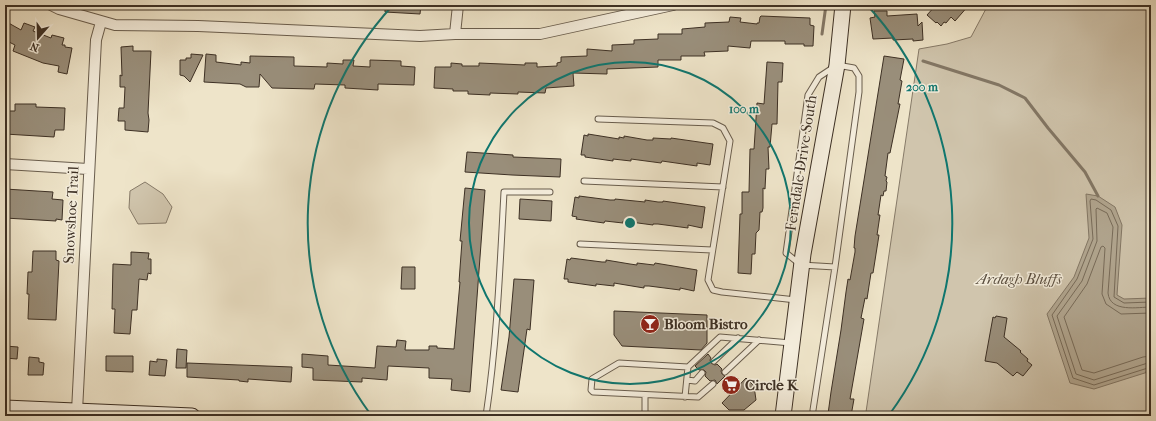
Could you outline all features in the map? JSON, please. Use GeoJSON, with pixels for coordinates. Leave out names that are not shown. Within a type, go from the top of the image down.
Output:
{"type":"FeatureCollection","features":[{"type":"Feature","properties":{"kind":"main road","name":"Ferndale Drive South"},"geometry":{"type":"LineString","coordinates":[[783,416],[801,265],[837,65],[843,5]]}},
{"type":"Feature","properties":{"kind":"main road"},"geometry":{"type":"LineString","coordinates":[[5,408],[192,416]]}},
{"type":"Feature","properties":{"kind":"street"},"geometry":{"type":"LineString","coordinates":[[51,5],[101,22],[115,25],[198,26],[420,36],[456,34],[540,34],[674,5]]}},
{"type":"Feature","properties":{"kind":"street"},"geometry":{"type":"LineString","coordinates":[[456,34],[458,5]]}},
{"type":"Feature","properties":{"kind":"street","name":"Snowshoe Trail"},"geometry":{"type":"LineString","coordinates":[[77,411],[88,169],[96,40],[101,22]]}},
{"type":"Feature","properties":{"kind":"street"},"geometry":{"type":"LineString","coordinates":[[5,164],[88,169]]}},
{"type":"Feature","properties":{"kind":"lane","name":"Ferndale Drive South"},"geometry":{"type":"LineString","coordinates":[[801,265],[786,252],[808,95],[819,77],[837,65]]}},
{"type":"Feature","properties":{"kind":"lane"},"geometry":{"type":"LineString","coordinates":[[813,410],[835,267],[859,92],[859,76],[854,68],[837,65]]}},
{"type":"Feature","properties":{"kind":"lane"},"geometry":{"type":"LineString","coordinates":[[598,119],[713,123],[724,128],[730,141],[708,280],[713,290],[797,300]]}},
{"type":"Feature","properties":{"kind":"lane"},"geometry":{"type":"LineString","coordinates":[[584,181],[723,187]]}},
{"type":"Feature","properties":{"kind":"lane"},"geometry":{"type":"LineString","coordinates":[[486,416],[499,300],[504,192],[550,192]]}},
{"type":"Feature","properties":{"kind":"lane"},"geometry":{"type":"LineString","coordinates":[[580,244],[712,250]]}},
{"type":"Feature","properties":{"kind":"lane"},"geometry":{"type":"LineString","coordinates":[[801,265],[835,267]]}},
{"type":"Feature","properties":{"kind":"lane"},"geometry":{"type":"LineString","coordinates":[[685,396],[688,367],[720,337],[792,343]]}},
{"type":"Feature","properties":{"kind":"lane"},"geometry":{"type":"LineString","coordinates":[[714,361],[738,338]]}},
{"type":"Feature","properties":{"kind":"lane"},"geometry":{"type":"LineString","coordinates":[[725,372],[759,340]]}},
{"type":"Feature","properties":{"kind":"lane"},"geometry":{"type":"LineString","coordinates":[[688,367],[620,363],[592,379],[591,390],[593,392],[698,397],[712,384]]}},
{"type":"Feature","properties":{"kind":"lane"},"geometry":{"type":"LineString","coordinates":[[687,380],[695,380],[702,373]]}},
{"type":"Feature","properties":{"kind":"lane"},"geometry":{"type":"LineString","coordinates":[[645,416],[646,395]]}},
{"type":"Feature","properties":{"kind":"green space","name":"Ardagh Bluffs"},"geometry":{"type":"Polygon","coordinates":[[[988,5],[1151,5],[1151,416],[1082,413],[866,412],[919,49],[947,44],[971,37],[988,5]]]}},
{"type":"Feature","properties":{"kind":"green space"},"geometry":{"type":"Polygon","coordinates":[[[145,182],[163,194],[172,207],[166,223],[138,224],[129,208],[130,191],[145,182]]]}},
{"type":"Feature","properties":{"kind":"water"},"geometry":{"type":"Polygon","coordinates":[[[1086,194],[1098,196],[1115,207],[1122,225],[1117,295],[1124,299],[1151,298],[1151,371],[1094,389],[1070,383],[1047,314],[1074,277],[1089,238],[1086,194]]]}},
{"type":"Feature","properties":{"kind":"building"},"geometry":{"type":"Polygon","coordinates":[[[385,5],[421,5],[420,14],[385,12],[385,5]]]}},
{"type":"Feature","properties":{"kind":"building"},"geometry":{"type":"Polygon","coordinates":[[[936,5],[969,5],[955,21],[951,17],[941,26],[927,15],[936,5]]]}},
{"type":"Feature","properties":{"kind":"building"},"geometry":{"type":"Polygon","coordinates":[[[874,11],[887,11],[887,16],[917,14],[918,26],[922,22],[923,40],[893,40],[893,38],[873,39],[870,18],[875,17],[874,11]]]}},
{"type":"Feature","properties":{"kind":"building"},"geometry":{"type":"Polygon","coordinates":[[[761,16],[810,18],[810,25],[814,26],[813,46],[804,46],[804,44],[785,44],[785,41],[751,41],[750,48],[728,46],[728,51],[704,52],[705,56],[681,56],[681,60],[658,60],[658,67],[607,69],[607,74],[573,73],[574,86],[546,88],[545,93],[490,93],[490,95],[468,94],[468,91],[453,91],[453,89],[434,88],[435,67],[451,67],[451,63],[462,64],[462,66],[479,66],[479,63],[525,65],[525,63],[537,63],[537,67],[557,66],[557,63],[561,62],[561,57],[587,56],[587,49],[612,51],[612,45],[634,44],[634,40],[658,39],[658,34],[682,34],[682,29],[705,27],[705,23],[729,22],[730,17],[741,18],[740,22],[757,24],[759,23],[761,16]]]}},
{"type":"Feature","properties":{"kind":"building"},"geometry":{"type":"Polygon","coordinates":[[[5,21],[21,30],[24,23],[35,27],[33,31],[51,38],[52,35],[64,38],[62,45],[72,48],[67,74],[58,72],[59,66],[43,63],[13,51],[15,45],[5,40],[5,21]]]}},
{"type":"Feature","properties":{"kind":"building"},"geometry":{"type":"Polygon","coordinates":[[[133,46],[133,51],[151,51],[148,132],[125,130],[125,121],[118,121],[119,108],[124,108],[125,87],[120,87],[120,75],[122,76],[121,47],[133,46]]]}},
{"type":"Feature","properties":{"kind":"building"},"geometry":{"type":"Polygon","coordinates":[[[191,54],[203,55],[190,82],[184,76],[180,75],[180,60],[191,58],[191,54]]]}},
{"type":"Feature","properties":{"kind":"building"},"geometry":{"type":"Polygon","coordinates":[[[206,54],[216,55],[216,62],[241,65],[241,62],[250,63],[250,56],[294,57],[294,66],[327,67],[327,63],[343,64],[343,60],[354,60],[353,66],[370,67],[370,60],[401,61],[401,66],[415,67],[414,85],[378,84],[378,90],[345,88],[345,85],[315,84],[314,89],[272,88],[260,74],[259,87],[246,87],[240,84],[204,82],[206,54]]]}},
{"type":"Feature","properties":{"kind":"building"},"geometry":{"type":"Polygon","coordinates":[[[884,56],[904,59],[900,80],[902,81],[898,104],[900,104],[890,153],[888,153],[885,176],[887,177],[886,191],[884,191],[883,196],[881,195],[877,235],[879,235],[873,273],[871,273],[867,299],[865,298],[861,318],[864,319],[850,399],[854,399],[851,416],[829,415],[846,292],[848,279],[850,280],[855,252],[855,236],[884,56]]]}},
{"type":"Feature","properties":{"kind":"building"},"geometry":{"type":"Polygon","coordinates":[[[767,62],[783,63],[782,82],[778,82],[777,124],[772,124],[770,147],[768,147],[769,169],[766,169],[765,189],[763,188],[763,208],[762,212],[760,212],[759,230],[756,233],[755,254],[752,254],[751,274],[738,273],[742,192],[749,192],[750,149],[754,149],[757,103],[764,104],[767,62]]]}},
{"type":"Feature","properties":{"kind":"building"},"geometry":{"type":"Polygon","coordinates":[[[15,104],[36,104],[36,107],[65,108],[64,130],[55,130],[54,137],[5,134],[5,111],[15,111],[15,104]]]}},
{"type":"Feature","properties":{"kind":"building"},"geometry":{"type":"Polygon","coordinates":[[[588,134],[619,139],[619,137],[624,138],[624,136],[647,140],[653,140],[653,138],[671,138],[713,144],[710,165],[697,163],[697,166],[662,161],[661,163],[631,159],[631,161],[613,159],[613,161],[585,157],[585,155],[581,155],[584,135],[588,136],[588,134]]]}},
{"type":"Feature","properties":{"kind":"building"},"geometry":{"type":"Polygon","coordinates":[[[467,152],[513,155],[513,157],[561,159],[560,177],[465,172],[467,152]]]}},
{"type":"Feature","properties":{"kind":"building"},"geometry":{"type":"Polygon","coordinates":[[[465,188],[485,190],[470,392],[451,390],[452,379],[429,378],[429,368],[388,366],[387,380],[362,378],[362,382],[313,380],[313,368],[302,367],[302,354],[328,356],[328,365],[375,368],[377,346],[396,347],[397,340],[406,341],[405,350],[429,350],[429,346],[454,349],[460,282],[462,241],[460,241],[465,188]]]}},
{"type":"Feature","properties":{"kind":"building"},"geometry":{"type":"Polygon","coordinates":[[[5,189],[53,192],[52,199],[63,200],[62,220],[56,219],[56,221],[5,218],[5,189]]]}},
{"type":"Feature","properties":{"kind":"building"},"geometry":{"type":"Polygon","coordinates":[[[579,196],[610,200],[615,199],[645,202],[645,200],[658,202],[663,201],[705,207],[702,228],[688,225],[688,228],[623,221],[623,223],[605,221],[604,223],[576,219],[577,217],[572,216],[575,197],[579,198],[579,196]]]}},
{"type":"Feature","properties":{"kind":"building"},"geometry":{"type":"Polygon","coordinates":[[[520,199],[552,201],[551,221],[519,219],[520,199]]]}},
{"type":"Feature","properties":{"kind":"building"},"geometry":{"type":"Polygon","coordinates":[[[33,251],[56,251],[56,260],[59,261],[56,320],[28,319],[28,272],[32,272],[33,251]]]}},
{"type":"Feature","properties":{"kind":"building"},"geometry":{"type":"Polygon","coordinates":[[[131,252],[149,253],[148,259],[151,259],[151,274],[148,273],[147,280],[139,279],[137,310],[132,310],[130,334],[114,333],[115,309],[112,309],[113,264],[131,265],[131,252]]]}},
{"type":"Feature","properties":{"kind":"building"},"geometry":{"type":"Polygon","coordinates":[[[571,258],[602,262],[606,262],[606,260],[637,265],[637,263],[654,265],[655,263],[697,270],[694,291],[680,288],[680,290],[649,286],[644,286],[644,288],[614,283],[614,286],[596,284],[596,286],[568,282],[568,279],[564,279],[567,259],[570,260],[571,258]]]}},
{"type":"Feature","properties":{"kind":"building"},"geometry":{"type":"Polygon","coordinates":[[[402,267],[415,267],[415,289],[401,289],[402,267]]]}},
{"type":"Feature","properties":{"kind":"building"},"geometry":{"type":"Polygon","coordinates":[[[514,279],[534,280],[530,330],[527,329],[518,392],[501,390],[509,337],[514,279]]]}},
{"type":"Feature","properties":{"kind":"building"},"geometry":{"type":"Polygon","coordinates":[[[614,311],[707,315],[707,343],[701,350],[622,346],[614,335],[614,311]]]}},
{"type":"Feature","properties":{"kind":"building"},"geometry":{"type":"Polygon","coordinates":[[[996,316],[1007,318],[1004,337],[1021,351],[1020,352],[1028,359],[1027,361],[1032,365],[1023,376],[1017,372],[1013,376],[997,363],[985,361],[993,317],[995,318],[996,316]]]}},
{"type":"Feature","properties":{"kind":"building"},"geometry":{"type":"Polygon","coordinates":[[[5,346],[18,347],[17,359],[5,358],[5,346]]]}},
{"type":"Feature","properties":{"kind":"building"},"geometry":{"type":"Polygon","coordinates":[[[177,349],[187,350],[186,368],[176,368],[177,349]]]}},
{"type":"Feature","properties":{"kind":"building"},"geometry":{"type":"Polygon","coordinates":[[[708,354],[711,358],[711,363],[715,365],[717,364],[722,369],[722,374],[725,376],[717,384],[715,380],[710,381],[705,376],[706,372],[704,370],[699,370],[695,366],[708,354]]]}},
{"type":"Feature","properties":{"kind":"building"},"geometry":{"type":"Polygon","coordinates":[[[106,356],[133,356],[133,372],[106,371],[106,356]]]}},
{"type":"Feature","properties":{"kind":"building"},"geometry":{"type":"Polygon","coordinates":[[[29,357],[39,358],[39,362],[44,363],[43,375],[28,375],[29,357]]]}},
{"type":"Feature","properties":{"kind":"building"},"geometry":{"type":"Polygon","coordinates":[[[157,359],[167,360],[165,376],[149,375],[150,361],[157,362],[157,359]]]}},
{"type":"Feature","properties":{"kind":"building"},"geometry":{"type":"Polygon","coordinates":[[[187,363],[292,367],[291,382],[248,379],[248,382],[239,380],[187,377],[187,363]]]}},
{"type":"Feature","properties":{"kind":"building"},"geometry":{"type":"Polygon","coordinates":[[[746,378],[754,386],[756,400],[744,410],[729,410],[722,403],[746,378]]]}},
{"type":"Feature","properties":{"kind":"waterway"},"geometry":{"type":"LineString","coordinates":[[822,34],[826,5]]}},
{"type":"Feature","properties":{"kind":"waterway"},"geometry":{"type":"LineString","coordinates":[[923,61],[999,85],[1025,98],[1085,172],[1098,196]]}},
{"type":"Feature","properties":{"kind":"waterway"},"geometry":{"type":"LineString","coordinates":[[1147,372],[1151,378]]}},
{"type":"Feature","properties":{"kind":"place","name":"Bloom Bistro"},"geometry":{"type":"Point","coordinates":[650,324]}},
{"type":"Feature","properties":{"kind":"place","name":"Circle K"},"geometry":{"type":"Point","coordinates":[731,385]}}]}
